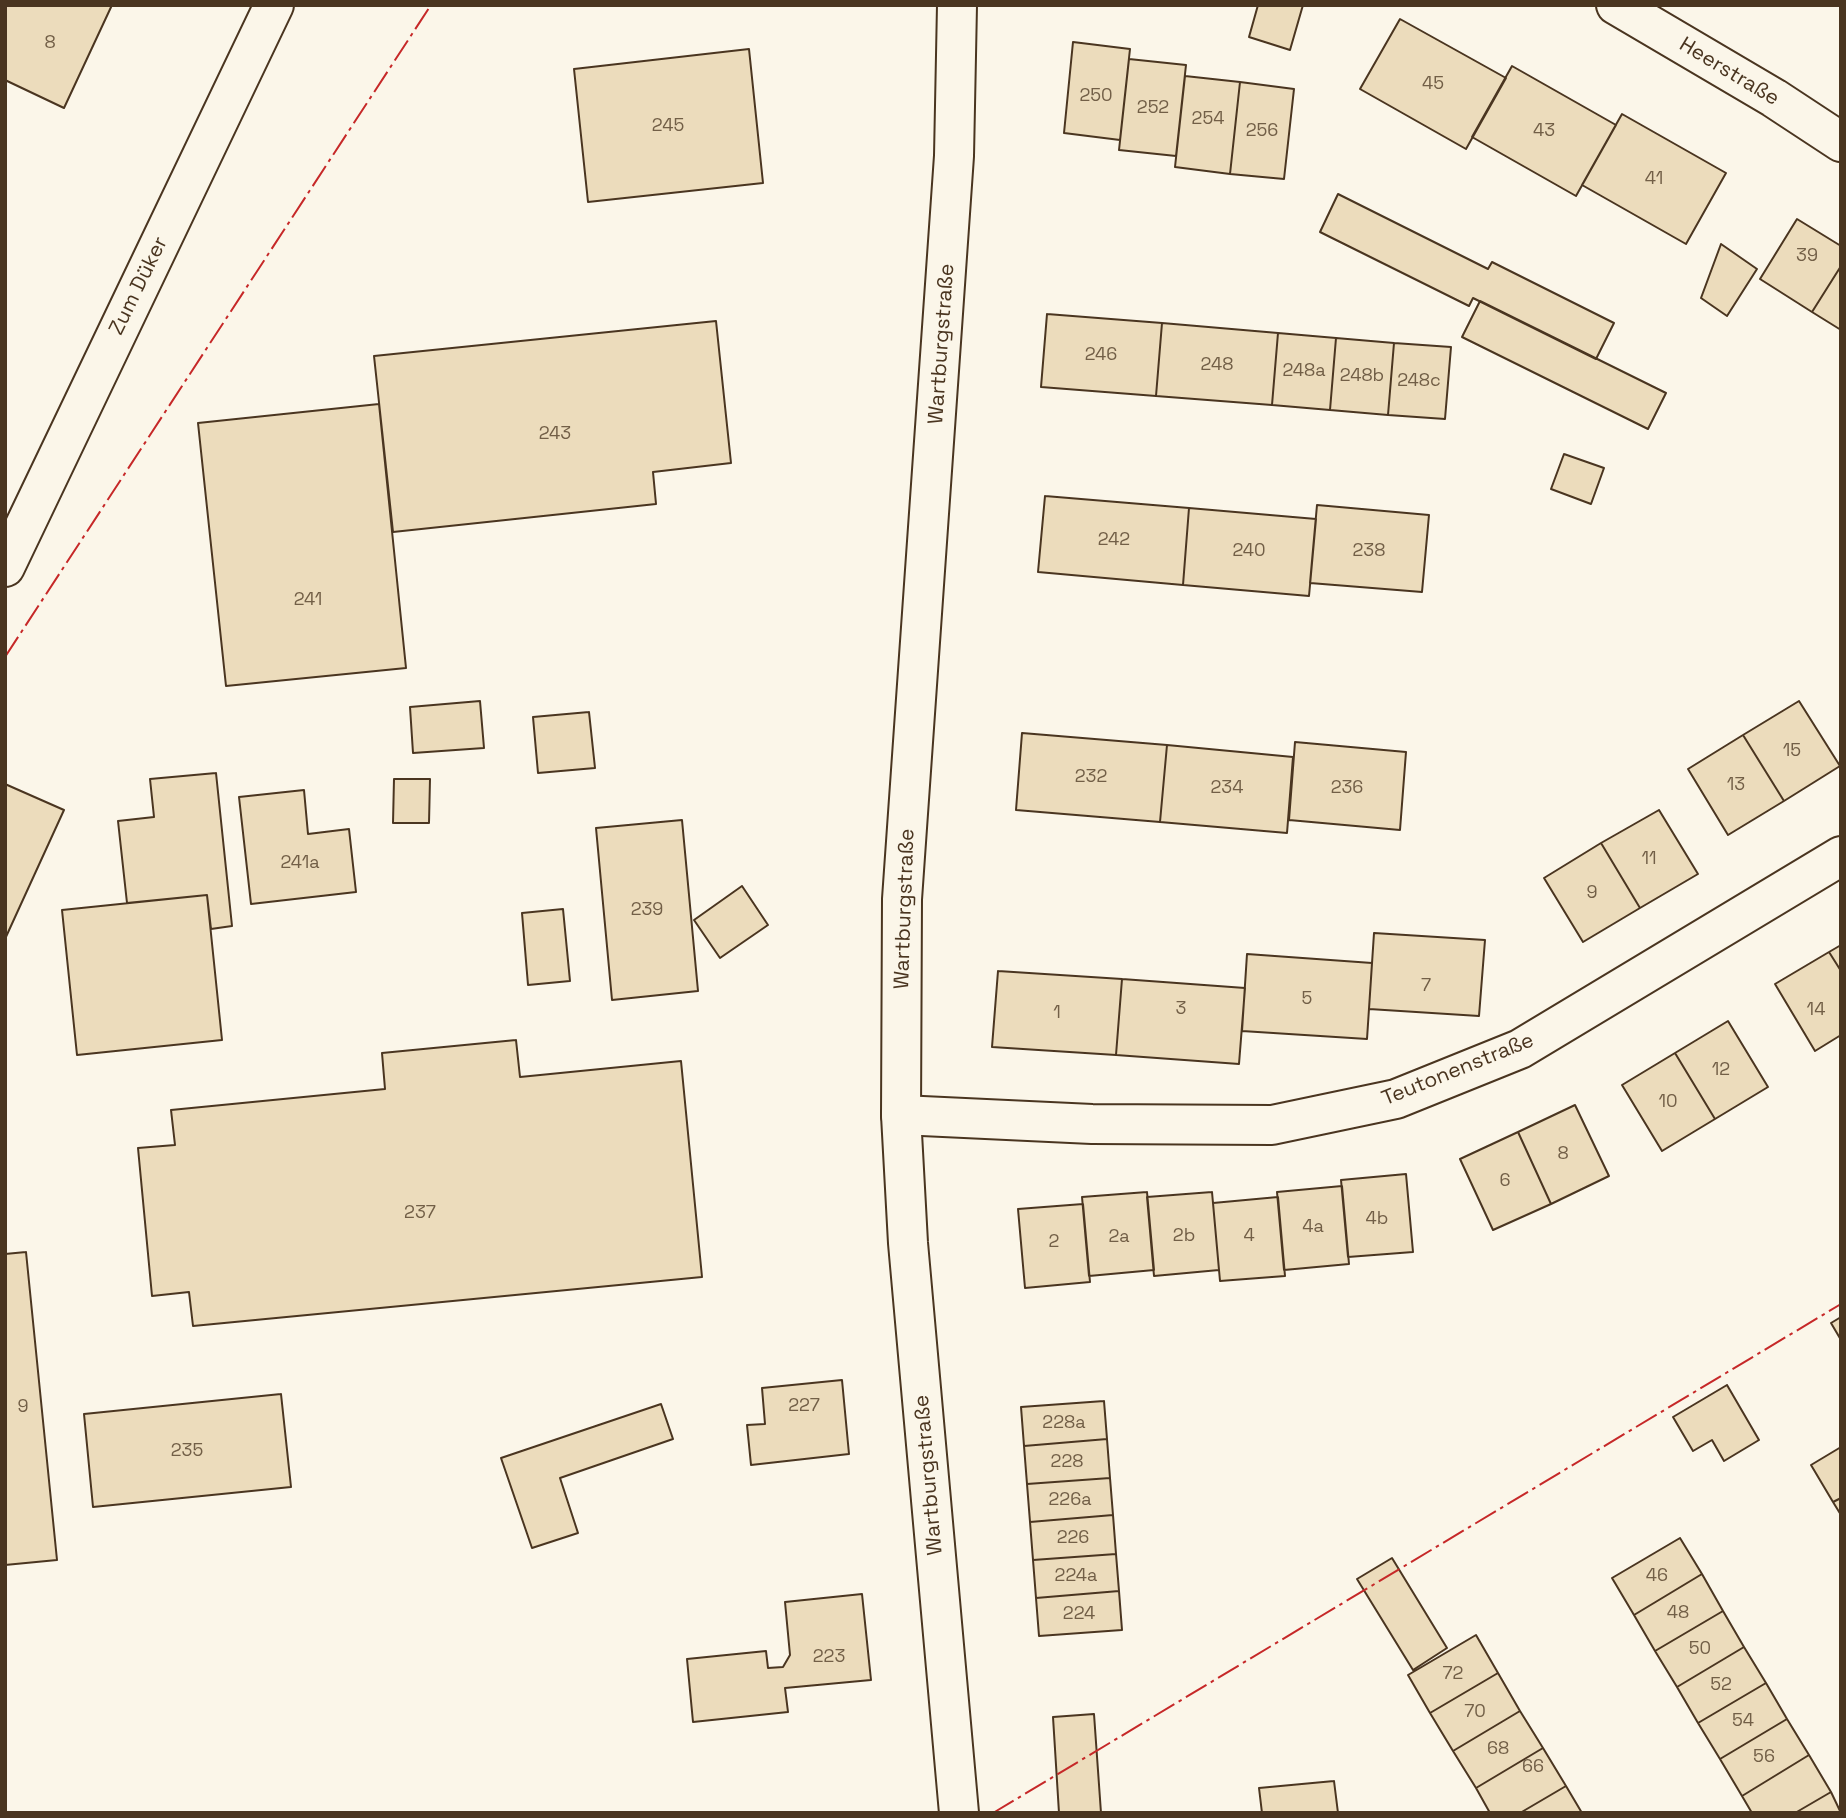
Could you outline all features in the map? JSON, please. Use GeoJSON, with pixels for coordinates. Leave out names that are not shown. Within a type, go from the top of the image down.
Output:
{"type":"FeatureCollection","features":[{"type":"Feature","properties":{"kind":"street","name":"Zum Düker"},"geometry":{"type":"LineString","coordinates":[[5,567],[274,5]]}},
{"type":"Feature","properties":{"kind":"street","name":"Wartburgstraße"},"geometry":{"type":"LineString","coordinates":[[957,5],[952,182],[902,899],[901,1115],[908,1243],[959,1813]]}},
{"type":"Feature","properties":{"kind":"street","name":"Heerstraße"},"geometry":{"type":"LineString","coordinates":[[1616,5],[1774,98],[1841,142]]}},
{"type":"Feature","properties":{"kind":"street","name":"Teutonenstraße"},"geometry":{"type":"LineString","coordinates":[[901,1115],[1092,1124],[1272,1125],[1396,1100],[1521,1049],[1841,856]]}},
{"type":"Feature","properties":{"kind":"building"},"geometry":{"type":"Polygon","coordinates":[[[5,5],[112,5],[64,108],[5,80],[5,5]]]}},
{"type":"Feature","properties":{"kind":"building"},"geometry":{"type":"Polygon","coordinates":[[[1258,5],[1303,5],[1290,50],[1249,37],[1258,5]]]}},
{"type":"Feature","properties":{"kind":"building"},"geometry":{"type":"Polygon","coordinates":[[[1400,19],[1506,78],[1466,149],[1360,89],[1400,19]]]}},
{"type":"Feature","properties":{"kind":"building"},"geometry":{"type":"Polygon","coordinates":[[[1073,42],[1130,49],[1120,140],[1064,133],[1073,42]]]}},
{"type":"Feature","properties":{"kind":"building"},"geometry":{"type":"Polygon","coordinates":[[[749,49],[763,183],[588,202],[574,69],[749,49]]]}},
{"type":"Feature","properties":{"kind":"building"},"geometry":{"type":"Polygon","coordinates":[[[1129,59],[1186,65],[1176,156],[1119,150],[1129,59]]]}},
{"type":"Feature","properties":{"kind":"building"},"geometry":{"type":"Polygon","coordinates":[[[1512,66],[1616,125],[1576,196],[1472,137],[1512,66]]]}},
{"type":"Feature","properties":{"kind":"building"},"geometry":{"type":"Polygon","coordinates":[[[1185,76],[1240,82],[1230,174],[1175,167],[1185,76]]]}},
{"type":"Feature","properties":{"kind":"building"},"geometry":{"type":"Polygon","coordinates":[[[1240,82],[1294,89],[1284,179],[1230,174],[1240,82]]]}},
{"type":"Feature","properties":{"kind":"building"},"geometry":{"type":"Polygon","coordinates":[[[1622,114],[1726,173],[1686,244],[1582,185],[1622,114]]]}},
{"type":"Feature","properties":{"kind":"building"},"geometry":{"type":"Polygon","coordinates":[[[1338,194],[1488,269],[1492,262],[1614,323],[1596,359],[1473,298],[1469,306],[1320,232],[1338,194]]]}},
{"type":"Feature","properties":{"kind":"building"},"geometry":{"type":"Polygon","coordinates":[[[1797,219],[1841,246],[1841,266],[1812,312],[1760,279],[1797,219]]]}},
{"type":"Feature","properties":{"kind":"building"},"geometry":{"type":"Polygon","coordinates":[[[1721,244],[1757,269],[1727,316],[1701,298],[1721,244]]]}},
{"type":"Feature","properties":{"kind":"building"},"geometry":{"type":"Polygon","coordinates":[[[1841,266],[1841,330],[1812,312],[1841,266]]]}},
{"type":"Feature","properties":{"kind":"building"},"geometry":{"type":"Polygon","coordinates":[[[1480,301],[1666,393],[1648,429],[1462,337],[1480,301]]]}},
{"type":"Feature","properties":{"kind":"building"},"geometry":{"type":"Polygon","coordinates":[[[1047,314],[1162,323],[1156,396],[1041,387],[1047,314]]]}},
{"type":"Feature","properties":{"kind":"building"},"geometry":{"type":"Polygon","coordinates":[[[716,321],[731,463],[653,472],[656,504],[393,532],[374,356],[716,321]]]}},
{"type":"Feature","properties":{"kind":"building"},"geometry":{"type":"Polygon","coordinates":[[[1162,323],[1278,333],[1272,405],[1156,396],[1162,323]]]}},
{"type":"Feature","properties":{"kind":"building"},"geometry":{"type":"Polygon","coordinates":[[[1278,333],[1336,338],[1330,410],[1272,405],[1278,333]]]}},
{"type":"Feature","properties":{"kind":"building"},"geometry":{"type":"Polygon","coordinates":[[[1336,338],[1394,343],[1388,415],[1330,410],[1336,338]]]}},
{"type":"Feature","properties":{"kind":"building"},"geometry":{"type":"Polygon","coordinates":[[[1394,343],[1451,347],[1445,419],[1388,415],[1394,343]]]}},
{"type":"Feature","properties":{"kind":"building"},"geometry":{"type":"Polygon","coordinates":[[[379,404],[406,668],[226,686],[198,423],[379,404]]]}},
{"type":"Feature","properties":{"kind":"building"},"geometry":{"type":"Polygon","coordinates":[[[1564,454],[1604,468],[1591,504],[1551,489],[1564,454]]]}},
{"type":"Feature","properties":{"kind":"building"},"geometry":{"type":"Polygon","coordinates":[[[1045,496],[1189,508],[1183,585],[1038,572],[1045,496]]]}},
{"type":"Feature","properties":{"kind":"building"},"geometry":{"type":"Polygon","coordinates":[[[1317,505],[1429,515],[1422,592],[1310,583],[1317,505]]]}},
{"type":"Feature","properties":{"kind":"building"},"geometry":{"type":"Polygon","coordinates":[[[1189,508],[1316,519],[1309,596],[1183,585],[1189,508]]]}},
{"type":"Feature","properties":{"kind":"building"},"geometry":{"type":"Polygon","coordinates":[[[480,701],[484,748],[413,753],[410,707],[480,701]]]}},
{"type":"Feature","properties":{"kind":"building"},"geometry":{"type":"Polygon","coordinates":[[[1799,701],[1840,766],[1784,801],[1743,735],[1799,701]]]}},
{"type":"Feature","properties":{"kind":"building"},"geometry":{"type":"Polygon","coordinates":[[[589,712],[595,768],[538,773],[533,717],[589,712]]]}},
{"type":"Feature","properties":{"kind":"building"},"geometry":{"type":"Polygon","coordinates":[[[1022,733],[1167,745],[1160,822],[1016,810],[1022,733]]]}},
{"type":"Feature","properties":{"kind":"building"},"geometry":{"type":"Polygon","coordinates":[[[1743,735],[1784,801],[1728,835],[1688,769],[1743,735]]]}},
{"type":"Feature","properties":{"kind":"building"},"geometry":{"type":"Polygon","coordinates":[[[1295,742],[1406,752],[1400,830],[1289,820],[1295,742]]]}},
{"type":"Feature","properties":{"kind":"building"},"geometry":{"type":"Polygon","coordinates":[[[1167,745],[1293,757],[1287,833],[1160,822],[1167,745]]]}},
{"type":"Feature","properties":{"kind":"building"},"geometry":{"type":"Polygon","coordinates":[[[216,773],[232,926],[211,929],[207,895],[127,903],[118,821],[154,817],[150,779],[216,773]]]}},
{"type":"Feature","properties":{"kind":"building"},"geometry":{"type":"Polygon","coordinates":[[[394,779],[430,779],[429,823],[393,823],[394,779]]]}},
{"type":"Feature","properties":{"kind":"building"},"geometry":{"type":"Polygon","coordinates":[[[5,784],[64,810],[5,939],[5,784]]]}},
{"type":"Feature","properties":{"kind":"building"},"geometry":{"type":"Polygon","coordinates":[[[304,790],[308,834],[349,829],[356,892],[251,904],[239,797],[304,790]]]}},
{"type":"Feature","properties":{"kind":"building"},"geometry":{"type":"Polygon","coordinates":[[[1659,810],[1698,874],[1640,908],[1601,843],[1659,810]]]}},
{"type":"Feature","properties":{"kind":"building"},"geometry":{"type":"Polygon","coordinates":[[[682,820],[698,991],[612,1000],[596,828],[682,820]]]}},
{"type":"Feature","properties":{"kind":"building"},"geometry":{"type":"Polygon","coordinates":[[[1601,843],[1640,908],[1583,942],[1544,878],[1601,843]]]}},
{"type":"Feature","properties":{"kind":"building"},"geometry":{"type":"Polygon","coordinates":[[[742,886],[768,925],[720,958],[694,920],[742,886]]]}},
{"type":"Feature","properties":{"kind":"building"},"geometry":{"type":"Polygon","coordinates":[[[207,895],[222,1040],[77,1055],[62,910],[207,895]]]}},
{"type":"Feature","properties":{"kind":"building"},"geometry":{"type":"Polygon","coordinates":[[[563,909],[570,981],[528,985],[522,913],[563,909]]]}},
{"type":"Feature","properties":{"kind":"building"},"geometry":{"type":"Polygon","coordinates":[[[1374,933],[1485,940],[1479,1016],[1369,1009],[1374,933]]]}},
{"type":"Feature","properties":{"kind":"building"},"geometry":{"type":"Polygon","coordinates":[[[1841,945],[1841,971],[1829,952],[1841,945]]]}},
{"type":"Feature","properties":{"kind":"building"},"geometry":{"type":"Polygon","coordinates":[[[1829,952],[1841,971],[1841,1035],[1815,1051],[1775,984],[1829,952]]]}},
{"type":"Feature","properties":{"kind":"building"},"geometry":{"type":"Polygon","coordinates":[[[1247,954],[1372,963],[1367,1039],[1242,1031],[1247,954]]]}},
{"type":"Feature","properties":{"kind":"building"},"geometry":{"type":"Polygon","coordinates":[[[998,971],[1122,979],[1116,1055],[992,1047],[998,971]]]}},
{"type":"Feature","properties":{"kind":"building"},"geometry":{"type":"Polygon","coordinates":[[[1122,979],[1245,988],[1239,1064],[1116,1055],[1122,979]]]}},
{"type":"Feature","properties":{"kind":"building"},"geometry":{"type":"Polygon","coordinates":[[[1728,1021],[1768,1087],[1715,1119],[1675,1053],[1728,1021]]]}},
{"type":"Feature","properties":{"kind":"building"},"geometry":{"type":"Polygon","coordinates":[[[516,1040],[520,1077],[681,1061],[702,1277],[193,1326],[189,1292],[152,1296],[138,1148],[175,1145],[171,1110],[385,1089],[382,1053],[516,1040]]]}},
{"type":"Feature","properties":{"kind":"building"},"geometry":{"type":"Polygon","coordinates":[[[1675,1053],[1715,1119],[1662,1151],[1622,1085],[1675,1053]]]}},
{"type":"Feature","properties":{"kind":"building"},"geometry":{"type":"Polygon","coordinates":[[[1575,1105],[1609,1176],[1551,1204],[1518,1132],[1575,1105]]]}},
{"type":"Feature","properties":{"kind":"building"},"geometry":{"type":"Polygon","coordinates":[[[1518,1132],[1551,1204],[1493,1230],[1460,1159],[1518,1132]]]}},
{"type":"Feature","properties":{"kind":"building"},"geometry":{"type":"Polygon","coordinates":[[[1406,1174],[1413,1252],[1348,1257],[1341,1180],[1406,1174]]]}},
{"type":"Feature","properties":{"kind":"building"},"geometry":{"type":"Polygon","coordinates":[[[1342,1186],[1349,1264],[1284,1270],[1277,1192],[1342,1186]]]}},
{"type":"Feature","properties":{"kind":"building"},"geometry":{"type":"Polygon","coordinates":[[[1147,1192],[1154,1270],[1089,1276],[1082,1197],[1147,1192]]]}},
{"type":"Feature","properties":{"kind":"building"},"geometry":{"type":"Polygon","coordinates":[[[1212,1192],[1219,1270],[1154,1276],[1147,1197],[1212,1192]]]}},
{"type":"Feature","properties":{"kind":"building"},"geometry":{"type":"Polygon","coordinates":[[[1278,1197],[1285,1276],[1220,1281],[1213,1203],[1278,1197]]]}},
{"type":"Feature","properties":{"kind":"building"},"geometry":{"type":"Polygon","coordinates":[[[1083,1204],[1090,1282],[1025,1288],[1018,1209],[1083,1204]]]}},
{"type":"Feature","properties":{"kind":"building"},"geometry":{"type":"Polygon","coordinates":[[[26,1252],[57,1560],[5,1565],[5,1254],[26,1252]]]}},
{"type":"Feature","properties":{"kind":"building"},"geometry":{"type":"Polygon","coordinates":[[[1841,1317],[1841,1340],[1831,1323],[1841,1317]]]}},
{"type":"Feature","properties":{"kind":"building"},"geometry":{"type":"Polygon","coordinates":[[[842,1380],[849,1454],[751,1465],[747,1425],[765,1424],[762,1388],[842,1380]]]}},
{"type":"Feature","properties":{"kind":"building"},"geometry":{"type":"Polygon","coordinates":[[[1727,1385],[1759,1440],[1724,1461],[1712,1440],[1693,1451],[1673,1417],[1727,1385]]]}},
{"type":"Feature","properties":{"kind":"building"},"geometry":{"type":"Polygon","coordinates":[[[281,1394],[291,1487],[93,1507],[84,1414],[281,1394]]]}},
{"type":"Feature","properties":{"kind":"building"},"geometry":{"type":"Polygon","coordinates":[[[1104,1401],[1107,1439],[1024,1446],[1021,1407],[1104,1401]]]}},
{"type":"Feature","properties":{"kind":"building"},"geometry":{"type":"Polygon","coordinates":[[[661,1404],[673,1439],[560,1478],[578,1533],[532,1548],[501,1458],[661,1404]]]}},
{"type":"Feature","properties":{"kind":"building"},"geometry":{"type":"Polygon","coordinates":[[[1107,1439],[1110,1478],[1027,1484],[1024,1446],[1107,1439]]]}},
{"type":"Feature","properties":{"kind":"building"},"geometry":{"type":"Polygon","coordinates":[[[1841,1447],[1841,1498],[1833,1502],[1811,1465],[1841,1447]]]}},
{"type":"Feature","properties":{"kind":"building"},"geometry":{"type":"Polygon","coordinates":[[[1110,1478],[1113,1515],[1030,1522],[1027,1484],[1110,1478]]]}},
{"type":"Feature","properties":{"kind":"building"},"geometry":{"type":"Polygon","coordinates":[[[1841,1498],[1841,1515],[1833,1502],[1841,1498]]]}},
{"type":"Feature","properties":{"kind":"building"},"geometry":{"type":"Polygon","coordinates":[[[1113,1515],[1116,1554],[1033,1560],[1030,1522],[1113,1515]]]}},
{"type":"Feature","properties":{"kind":"building"},"geometry":{"type":"Polygon","coordinates":[[[1680,1538],[1702,1574],[1634,1615],[1612,1578],[1680,1538]]]}},
{"type":"Feature","properties":{"kind":"building"},"geometry":{"type":"Polygon","coordinates":[[[1116,1554],[1119,1591],[1036,1598],[1033,1560],[1116,1554]]]}},
{"type":"Feature","properties":{"kind":"building"},"geometry":{"type":"Polygon","coordinates":[[[1392,1558],[1447,1648],[1413,1670],[1357,1579],[1392,1558]]]}},
{"type":"Feature","properties":{"kind":"building"},"geometry":{"type":"Polygon","coordinates":[[[1702,1574],[1723,1611],[1655,1651],[1634,1615],[1702,1574]]]}},
{"type":"Feature","properties":{"kind":"building"},"geometry":{"type":"Polygon","coordinates":[[[1119,1591],[1122,1630],[1039,1636],[1036,1598],[1119,1591]]]}},
{"type":"Feature","properties":{"kind":"building"},"geometry":{"type":"Polygon","coordinates":[[[862,1594],[871,1680],[785,1688],[788,1712],[693,1722],[687,1659],[766,1651],[768,1668],[783,1667],[790,1655],[785,1602],[862,1594]]]}},
{"type":"Feature","properties":{"kind":"building"},"geometry":{"type":"Polygon","coordinates":[[[1723,1611],[1744,1647],[1677,1687],[1655,1651],[1723,1611]]]}},
{"type":"Feature","properties":{"kind":"building"},"geometry":{"type":"Polygon","coordinates":[[[1476,1635],[1498,1673],[1430,1713],[1408,1675],[1476,1635]]]}},
{"type":"Feature","properties":{"kind":"building"},"geometry":{"type":"Polygon","coordinates":[[[1744,1647],[1766,1683],[1698,1723],[1677,1687],[1744,1647]]]}},
{"type":"Feature","properties":{"kind":"building"},"geometry":{"type":"Polygon","coordinates":[[[1498,1673],[1520,1711],[1453,1751],[1430,1713],[1498,1673]]]}},
{"type":"Feature","properties":{"kind":"building"},"geometry":{"type":"Polygon","coordinates":[[[1766,1683],[1787,1719],[1720,1759],[1698,1723],[1766,1683]]]}},
{"type":"Feature","properties":{"kind":"building"},"geometry":{"type":"Polygon","coordinates":[[[1520,1711],[1543,1748],[1476,1788],[1453,1751],[1520,1711]]]}},
{"type":"Feature","properties":{"kind":"building"},"geometry":{"type":"Polygon","coordinates":[[[1094,1714],[1101,1813],[1059,1813],[1053,1717],[1094,1714]]]}},
{"type":"Feature","properties":{"kind":"building"},"geometry":{"type":"Polygon","coordinates":[[[1787,1719],[1809,1755],[1742,1796],[1720,1759],[1787,1719]]]}},
{"type":"Feature","properties":{"kind":"building"},"geometry":{"type":"Polygon","coordinates":[[[1543,1748],[1566,1786],[1520,1813],[1490,1813],[1476,1788],[1543,1748]]]}},
{"type":"Feature","properties":{"kind":"building"},"geometry":{"type":"Polygon","coordinates":[[[1809,1755],[1831,1792],[1795,1813],[1752,1813],[1742,1796],[1809,1755]]]}},
{"type":"Feature","properties":{"kind":"building"},"geometry":{"type":"Polygon","coordinates":[[[1334,1781],[1338,1813],[1262,1813],[1259,1788],[1334,1781]]]}},
{"type":"Feature","properties":{"kind":"building"},"geometry":{"type":"Polygon","coordinates":[[[1566,1786],[1582,1813],[1520,1813],[1566,1786]]]}},
{"type":"Feature","properties":{"kind":"building"},"geometry":{"type":"Polygon","coordinates":[[[1831,1792],[1841,1813],[1795,1813],[1831,1792]]]}},
{"type":"Feature","properties":{"kind":"power"},"geometry":{"type":"LineString","coordinates":[[5,657],[431,5]]}},
{"type":"Feature","properties":{"kind":"power"},"geometry":{"type":"LineString","coordinates":[[993,1813],[1841,1304]]}}]}
